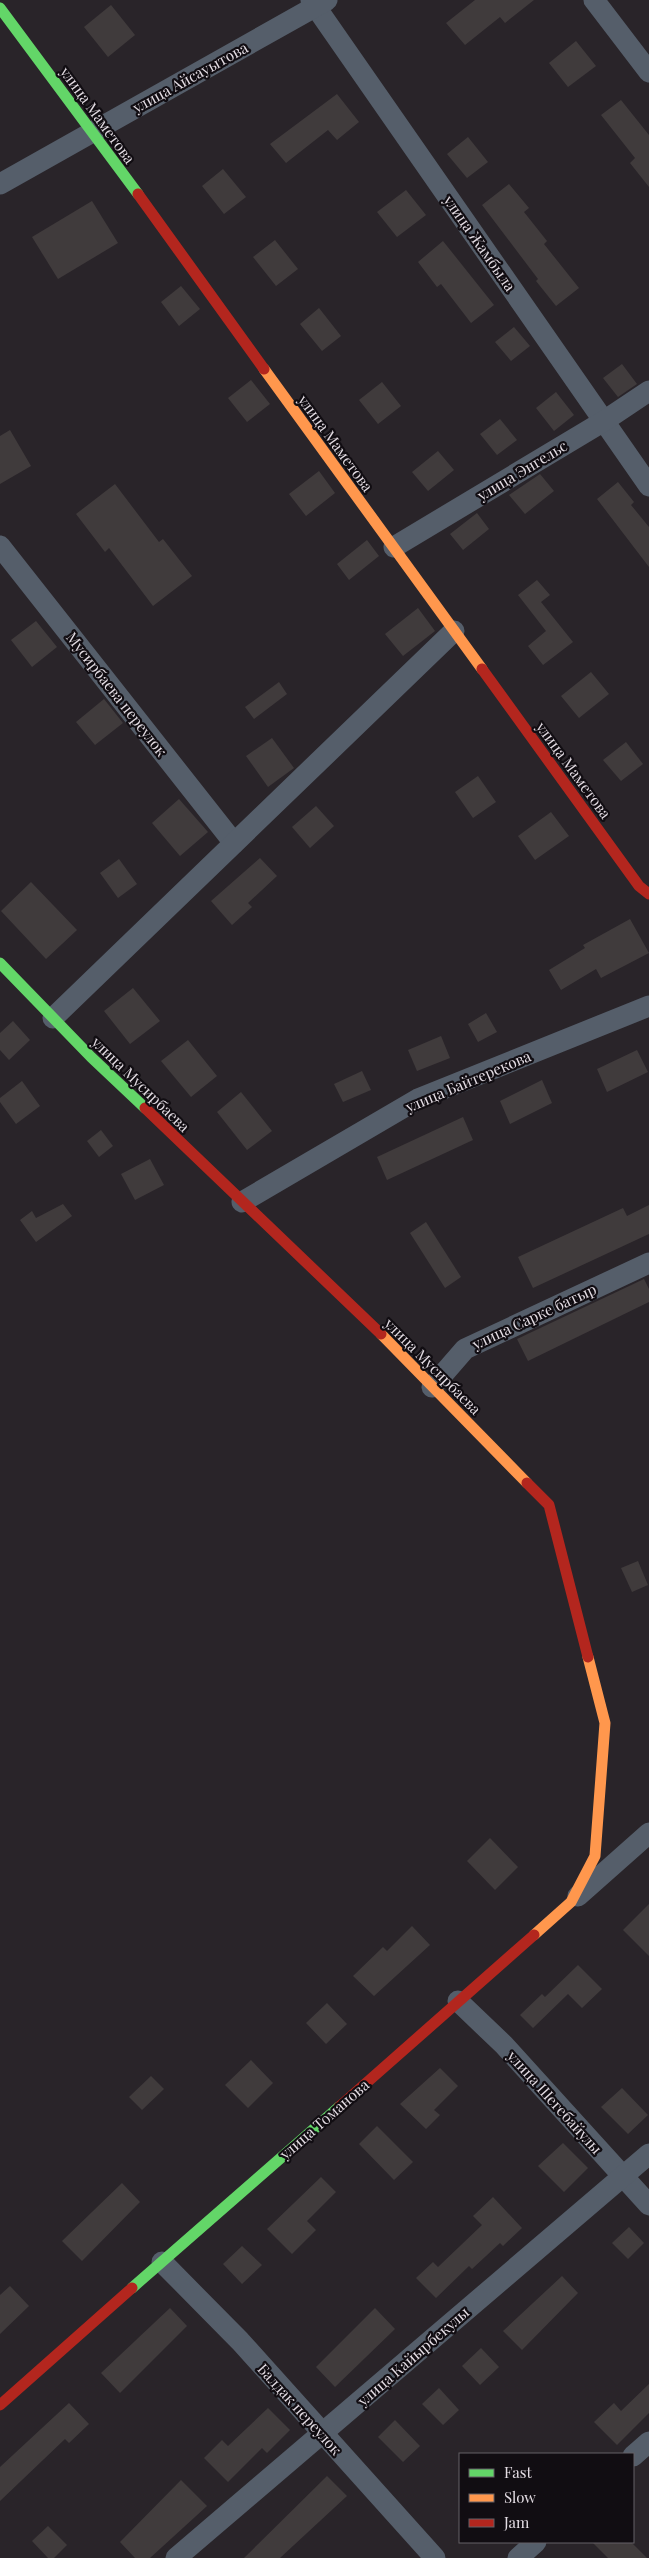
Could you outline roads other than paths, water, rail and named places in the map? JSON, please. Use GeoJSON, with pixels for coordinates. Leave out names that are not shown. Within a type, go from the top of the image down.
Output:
{"type":"FeatureCollection","features":[{"type":"Feature","properties":{"kind":"street"},"geometry":{"type":"LineString","coordinates":[[594,0],[649,72]]}},
{"type":"Feature","properties":{"kind":"street","name":"улица Айсауытова"},"geometry":{"type":"LineString","coordinates":[[0,184],[318,2]]}},
{"type":"Feature","properties":{"kind":"street","name":"улица Жамбыла"},"geometry":{"type":"LineString","coordinates":[[318,2],[649,486]]}},
{"type":"Feature","properties":{"kind":"street","name":"улица Маметова"},"geometry":{"type":"LineString","coordinates":[[0,8],[93,132],[639,886],[649,894]]}},
{"type":"Feature","properties":{"kind":"street","name":"улица Энгельс"},"geometry":{"type":"LineString","coordinates":[[394,547],[604,421],[649,391]]}},
{"type":"Feature","properties":{"kind":"street","name":"Мусирбаева переулок"},"geometry":{"type":"LineString","coordinates":[[0,546],[234,843]]}},
{"type":"Feature","properties":{"kind":"street"},"geometry":{"type":"LineString","coordinates":[[53,1018],[454,630]]}},
{"type":"Feature","properties":{"kind":"street","name":"улица Мусирбаева"},"geometry":{"type":"LineString","coordinates":[[0,963],[53,1018],[432,1387],[549,1505],[605,1724],[595,1856],[571,1902]]}},
{"type":"Feature","properties":{"kind":"street","name":"улица Байтерекова"},"geometry":{"type":"LineString","coordinates":[[242,1202],[418,1099],[649,1006]]}},
{"type":"Feature","properties":{"kind":"street","name":"улица Сарке батыр"},"geometry":{"type":"LineString","coordinates":[[432,1387],[465,1349],[649,1262]]}},
{"type":"Feature","properties":{"kind":"street","name":"улица Томанова"},"geometry":{"type":"LineString","coordinates":[[0,2404],[649,1833]]}},
{"type":"Feature","properties":{"kind":"street","name":"улица Шегебайулы"},"geometry":{"type":"LineString","coordinates":[[458,2001],[504,2044],[649,2205]]}},
{"type":"Feature","properties":{"kind":"street","name":"улица Кайырбекулы"},"geometry":{"type":"LineString","coordinates":[[176,2558],[649,2154]]}},
{"type":"Feature","properties":{"kind":"street","name":"Балдак переулок"},"geometry":{"type":"LineString","coordinates":[[162,2262],[240,2341],[434,2558]]}},
{"type":"Feature","properties":{"kind":"street"},"geometry":{"type":"LineString","coordinates":[[634,2455],[649,2442]]}},
{"type":"Feature","properties":{"kind":"street"},"geometry":{"type":"LineString","coordinates":[[518,2558],[535,2543]]}}]}
